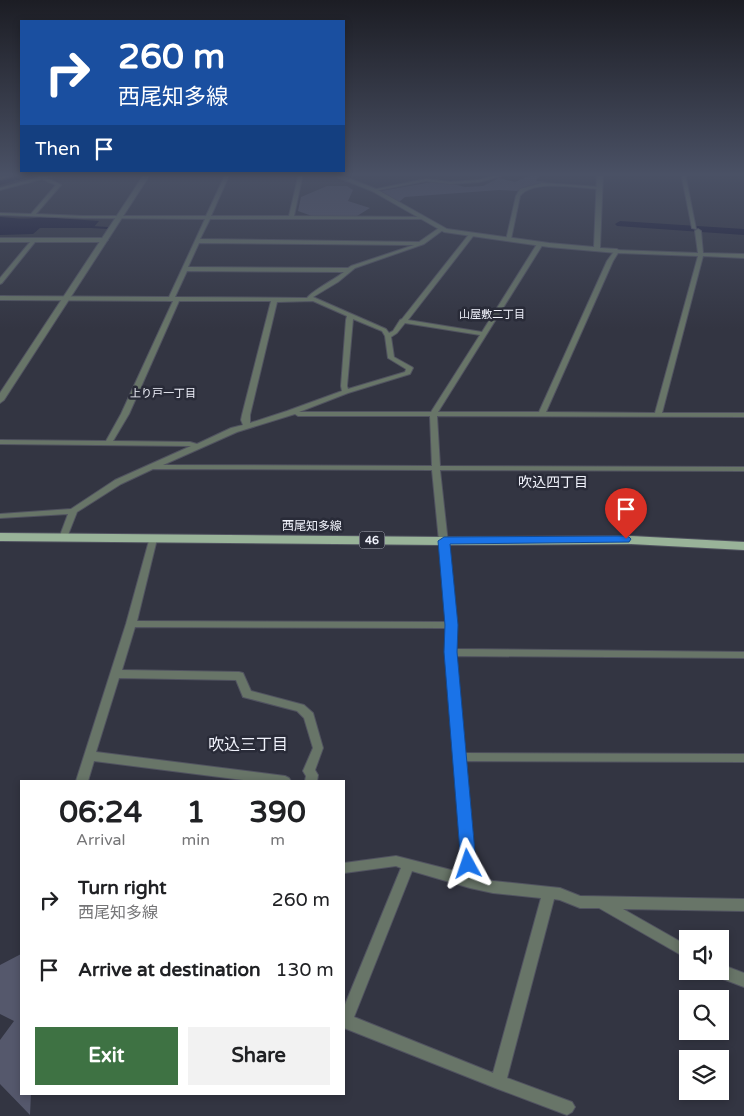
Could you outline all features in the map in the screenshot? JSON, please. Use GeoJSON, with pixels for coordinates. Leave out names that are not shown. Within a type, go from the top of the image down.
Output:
{"type":"FeatureCollection","features":[{"type":"Feature","properties":{"kind":"main road","name":"西尾知多線"},"geometry":{"type":"LineString","coordinates":[[0,537],[444,541],[626,539],[702,542],[744,546]]}},
{"type":"Feature","properties":{"kind":"street"},"geometry":{"type":"LineString","coordinates":[[0,400],[115,225]]}},
{"type":"Feature","properties":{"kind":"street"},"geometry":{"type":"LineString","coordinates":[[108,443],[125,414],[204,225]]}},
{"type":"Feature","properties":{"kind":"street"},"geometry":{"type":"LineString","coordinates":[[434,225],[441,229],[540,244],[617,251],[744,256]]}},
{"type":"Feature","properties":{"kind":"street"},"geometry":{"type":"LineString","coordinates":[[508,239],[511,225]]}},
{"type":"Feature","properties":{"kind":"street"},"geometry":{"type":"LineString","coordinates":[[597,249],[598,225]]}},
{"type":"Feature","properties":{"kind":"street"},"geometry":{"type":"LineString","coordinates":[[658,415],[701,255],[695,225]]}},
{"type":"Feature","properties":{"kind":"street"},"geometry":{"type":"LineString","coordinates":[[312,300],[310,298],[312,294],[336,281],[348,270],[359,264],[422,243],[441,229]]}},
{"type":"Feature","properties":{"kind":"street"},"geometry":{"type":"LineString","coordinates":[[388,336],[395,332],[472,234]]}},
{"type":"Feature","properties":{"kind":"street"},"geometry":{"type":"LineString","coordinates":[[0,240],[105,240]]}},
{"type":"Feature","properties":{"kind":"street"},"geometry":{"type":"LineString","coordinates":[[0,282],[34,240]]}},
{"type":"Feature","properties":{"kind":"street"},"geometry":{"type":"LineString","coordinates":[[197,241],[422,243]]}},
{"type":"Feature","properties":{"kind":"street"},"geometry":{"type":"LineString","coordinates":[[470,882],[451,652],[452,625],[436,468],[433,414],[540,244]]}},
{"type":"Feature","properties":{"kind":"street"},"geometry":{"type":"LineString","coordinates":[[542,414],[608,266],[617,251]]}},
{"type":"Feature","properties":{"kind":"street"},"geometry":{"type":"LineString","coordinates":[[186,269],[348,270]]}},
{"type":"Feature","properties":{"kind":"street"},"geometry":{"type":"LineString","coordinates":[[0,298],[312,300],[379,326],[388,336],[390,358],[410,368],[408,372],[346,392],[290,414],[247,426],[198,446],[118,482],[73,510],[0,516]]}},
{"type":"Feature","properties":{"kind":"street"},"geometry":{"type":"LineString","coordinates":[[247,426],[246,415],[274,300]]}},
{"type":"Feature","properties":{"kind":"street"},"geometry":{"type":"LineString","coordinates":[[346,392],[344,386],[349,320],[352,315]]}},
{"type":"Feature","properties":{"kind":"street"},"geometry":{"type":"LineString","coordinates":[[402,321],[482,334]]}},
{"type":"Feature","properties":{"kind":"street"},"geometry":{"type":"LineString","coordinates":[[290,414],[744,416]]}},
{"type":"Feature","properties":{"kind":"street"},"geometry":{"type":"LineString","coordinates":[[0,442],[190,444],[198,446]]}},
{"type":"Feature","properties":{"kind":"street"},"geometry":{"type":"LineString","coordinates":[[150,467],[744,469]]}},
{"type":"Feature","properties":{"kind":"street"},"geometry":{"type":"LineString","coordinates":[[63,538],[73,510]]}},
{"type":"Feature","properties":{"kind":"street"},"geometry":{"type":"LineString","coordinates":[[82,780],[131,624],[153,539]]}},
{"type":"Feature","properties":{"kind":"street"},"geometry":{"type":"LineString","coordinates":[[131,624],[452,625]]}},
{"type":"Feature","properties":{"kind":"street"},"geometry":{"type":"LineString","coordinates":[[451,652],[744,655]]}},
{"type":"Feature","properties":{"kind":"street"},"geometry":{"type":"LineString","coordinates":[[116,674],[240,676],[246,694],[300,708],[309,716],[318,748],[309,771],[312,776],[311,780]]}},
{"type":"Feature","properties":{"kind":"street"},"geometry":{"type":"LineString","coordinates":[[90,756],[277,780]]}},
{"type":"Feature","properties":{"kind":"street"},"geometry":{"type":"LineString","coordinates":[[459,757],[744,758]]}},
{"type":"Feature","properties":{"kind":"street"},"geometry":{"type":"LineString","coordinates":[[345,868],[396,861],[470,882],[493,887],[560,894],[580,902],[744,905]]}},
{"type":"Feature","properties":{"kind":"street"},"geometry":{"type":"LineString","coordinates":[[345,1019],[409,864]]}},
{"type":"Feature","properties":{"kind":"street"},"geometry":{"type":"LineString","coordinates":[[498,1082],[549,893]]}},
{"type":"Feature","properties":{"kind":"street"},"geometry":{"type":"LineString","coordinates":[[600,902],[679,948]]}},
{"type":"Feature","properties":{"kind":"street"},"geometry":{"type":"LineString","coordinates":[[729,974],[744,980]]}},
{"type":"Feature","properties":{"kind":"street"},"geometry":{"type":"LineString","coordinates":[[345,1021],[566,1107]]}},
{"type":"Feature","properties":{"kind":"shaded area"},"geometry":{"type":"Polygon","coordinates":[[[0,225],[96,225],[93,228],[40,228],[33,234],[0,235],[0,225]]]}},
{"type":"Feature","properties":{"kind":"shaded area"},"geometry":{"type":"Polygon","coordinates":[[[20,955],[20,1095],[31,1095],[30,1115],[0,1084],[0,1040],[14,1021],[0,1014],[0,965],[20,955]]]}},
{"type":"Feature","properties":{"kind":"waterway"},"geometry":{"type":"LineString","coordinates":[[637,225],[744,232]]}},
{"type":"Feature","properties":{"kind":"waterway"},"geometry":{"type":"LineString","coordinates":[[91,227],[108,228]]}},
{"type":"Feature","properties":{"kind":"district","name":"山屋敷二丁目"},"geometry":{"type":"Point","coordinates":[492,314]}},
{"type":"Feature","properties":{"kind":"district","name":"上り戸一丁目"},"geometry":{"type":"Point","coordinates":[163,393]}},
{"type":"Feature","properties":{"kind":"district","name":"吹込四丁目"},"geometry":{"type":"Point","coordinates":[553,482]}},
{"type":"Feature","properties":{"kind":"district","name":"吹込三丁目"},"geometry":{"type":"Point","coordinates":[248,745]}},
{"type":"Feature","properties":{"kind":"route"},"geometry":{"type":"LineString","coordinates":[[468,864],[451,652],[452,625],[444,541],[626,539]]}}]}
